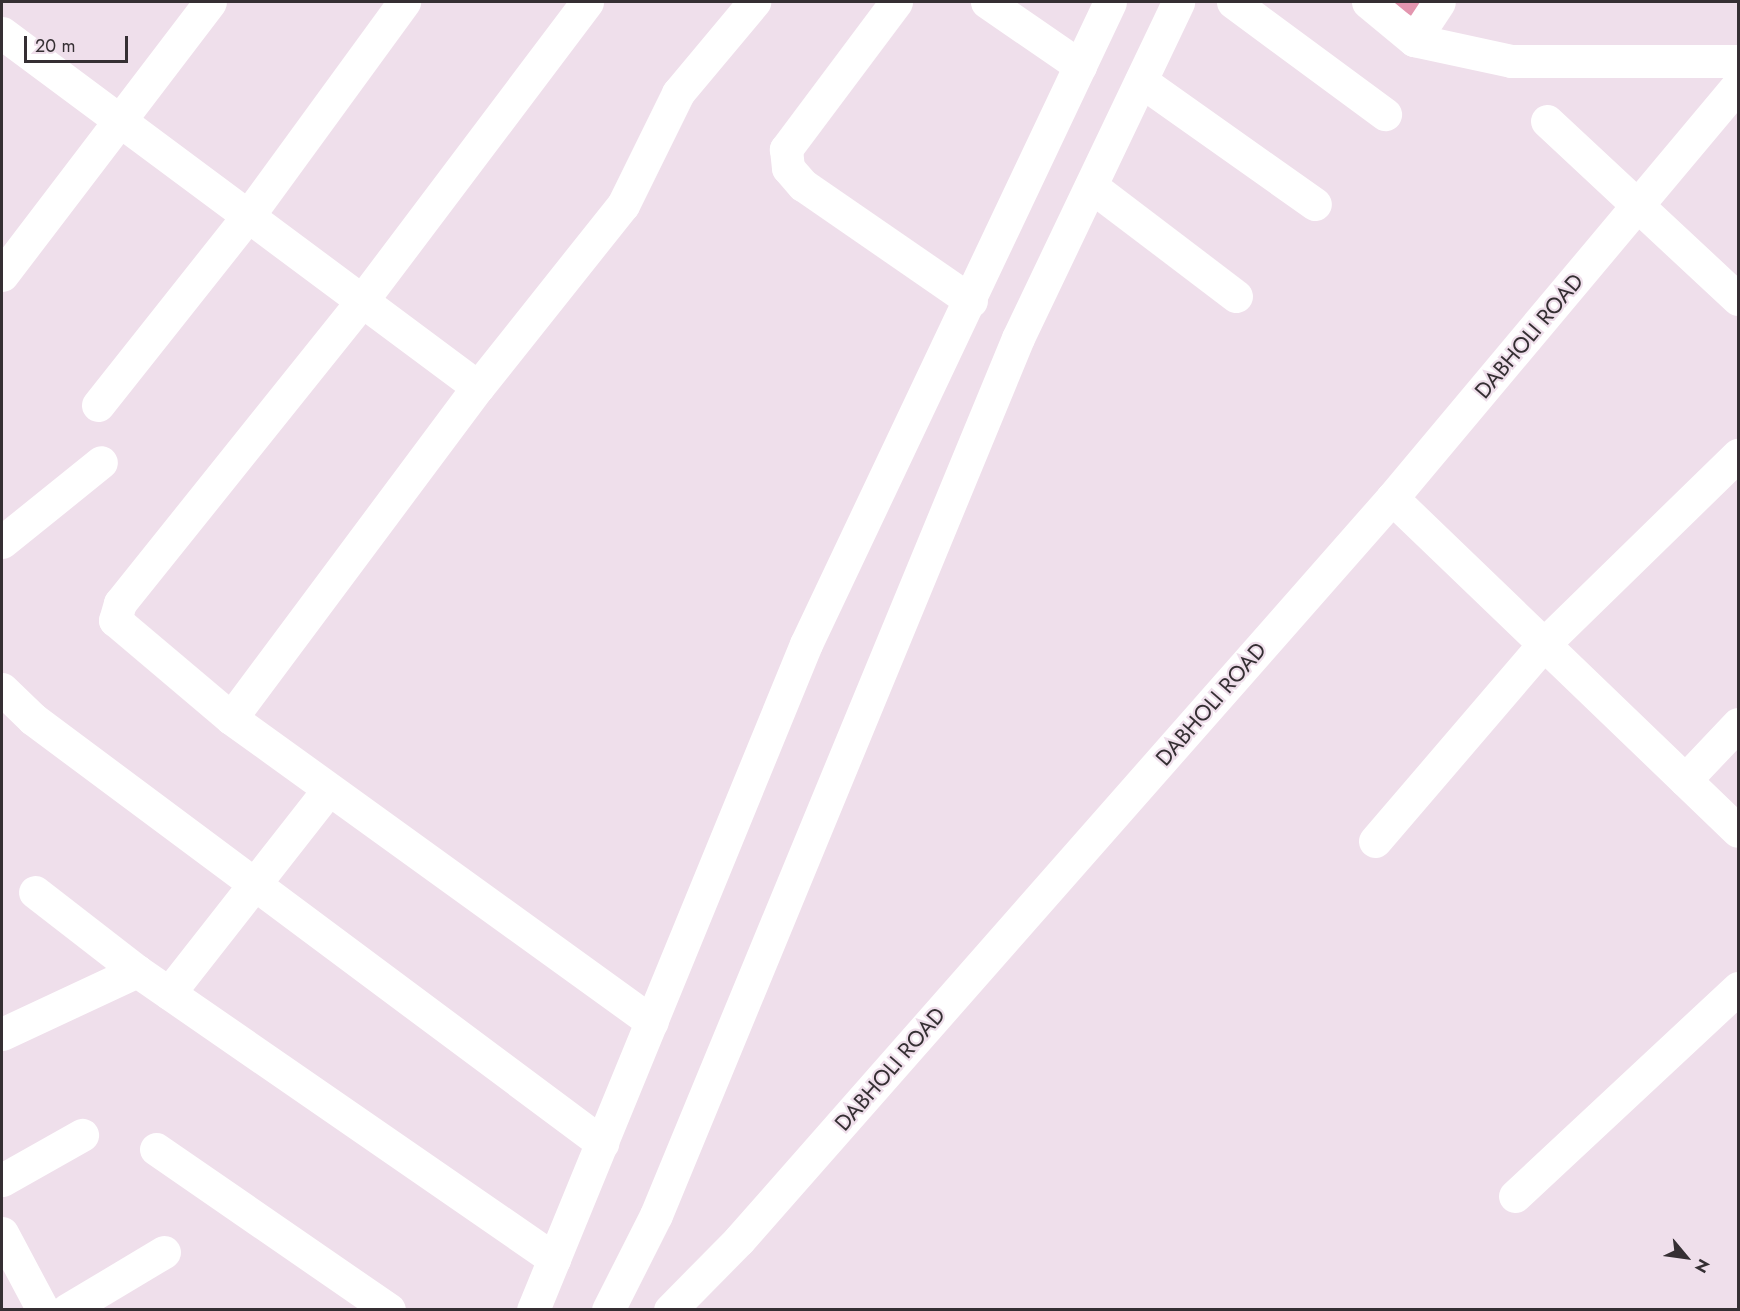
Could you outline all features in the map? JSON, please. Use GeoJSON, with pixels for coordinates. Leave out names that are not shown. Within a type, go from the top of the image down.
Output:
{"type":"FeatureCollection","features":[{"type":"Feature","properties":{"kind":"street"},"geometry":{"type":"LineString","coordinates":[[2,275],[210,2]]}},
{"type":"Feature","properties":{"kind":"street"},"geometry":{"type":"LineString","coordinates":[[98,405],[248,216],[404,2]]}},
{"type":"Feature","properties":{"kind":"street"},"geometry":{"type":"LineString","coordinates":[[587,2],[362,301],[120,603],[114,620],[231,718],[652,1022]]}},
{"type":"Feature","properties":{"kind":"street"},"geometry":{"type":"LineString","coordinates":[[231,718],[478,387],[623,205],[678,93],[754,2]]}},
{"type":"Feature","properties":{"kind":"street"},"geometry":{"type":"LineString","coordinates":[[896,2],[786,149],[788,168],[803,185],[971,301]]}},
{"type":"Feature","properties":{"kind":"street"},"geometry":{"type":"LineString","coordinates":[[987,2],[1080,66]]}},
{"type":"Feature","properties":{"kind":"street"},"geometry":{"type":"LineString","coordinates":[[533,1310],[806,644],[971,301],[1110,2]]}},
{"type":"Feature","properties":{"kind":"street"},"geometry":{"type":"LineString","coordinates":[[608,1310],[656,1215],[1009,359],[1178,2]]}},
{"type":"Feature","properties":{"kind":"street"},"geometry":{"type":"LineString","coordinates":[[1233,2],[1385,114]]}},
{"type":"Feature","properties":{"kind":"street"},"geometry":{"type":"LineString","coordinates":[[1368,2],[1414,40],[1511,61],[1738,62]]}},
{"type":"Feature","properties":{"kind":"street"},"geometry":{"type":"LineString","coordinates":[[1414,40],[1439,2]]}},
{"type":"Feature","properties":{"kind":"street"},"geometry":{"type":"LineString","coordinates":[[2,33],[478,387]]}},
{"type":"Feature","properties":{"kind":"street"},"geometry":{"type":"LineString","coordinates":[[1141,81],[1315,204]]}},
{"type":"Feature","properties":{"kind":"street","name":"DABHOLI ROAD"},"geometry":{"type":"LineString","coordinates":[[670,1310],[739,1240],[1392,498],[1738,85]]}},
{"type":"Feature","properties":{"kind":"street"},"geometry":{"type":"LineString","coordinates":[[1547,121],[1636,207],[1738,299]]}},
{"type":"Feature","properties":{"kind":"street"},"geometry":{"type":"LineString","coordinates":[[1091,186],[1236,296]]}},
{"type":"Feature","properties":{"kind":"street"},"geometry":{"type":"LineString","coordinates":[[1375,841],[1544,644],[1738,455]]}},
{"type":"Feature","properties":{"kind":"street"},"geometry":{"type":"LineString","coordinates":[[2,542],[100,462]]}},
{"type":"Feature","properties":{"kind":"street"},"geometry":{"type":"LineString","coordinates":[[1392,498],[1738,831]]}},
{"type":"Feature","properties":{"kind":"street"},"geometry":{"type":"LineString","coordinates":[[2,689],[254,883],[602,1143]]}},
{"type":"Feature","properties":{"kind":"street"},"geometry":{"type":"LineString","coordinates":[[1685,780],[1738,724]]}},
{"type":"Feature","properties":{"kind":"street"},"geometry":{"type":"LineString","coordinates":[[169,993],[329,789]]}},
{"type":"Feature","properties":{"kind":"street"},"geometry":{"type":"LineString","coordinates":[[35,892],[137,971],[554,1259]]}},
{"type":"Feature","properties":{"kind":"street"},"geometry":{"type":"LineString","coordinates":[[2,1034],[137,971]]}},
{"type":"Feature","properties":{"kind":"street"},"geometry":{"type":"LineString","coordinates":[[1515,1196],[1738,988]]}},
{"type":"Feature","properties":{"kind":"street"},"geometry":{"type":"LineString","coordinates":[[2,1180],[82,1135]]}},
{"type":"Feature","properties":{"kind":"street"},"geometry":{"type":"LineString","coordinates":[[156,1149],[389,1310]]}},
{"type":"Feature","properties":{"kind":"street"},"geometry":{"type":"LineString","coordinates":[[2,1233],[43,1310]]}},
{"type":"Feature","properties":{"kind":"street"},"geometry":{"type":"LineString","coordinates":[[66,1310],[164,1252]]}},
{"type":"Feature","properties":{"kind":"building"},"geometry":{"type":"Polygon","coordinates":[[[1388,2],[1425,2],[1415,18],[1388,2]]]}}]}
